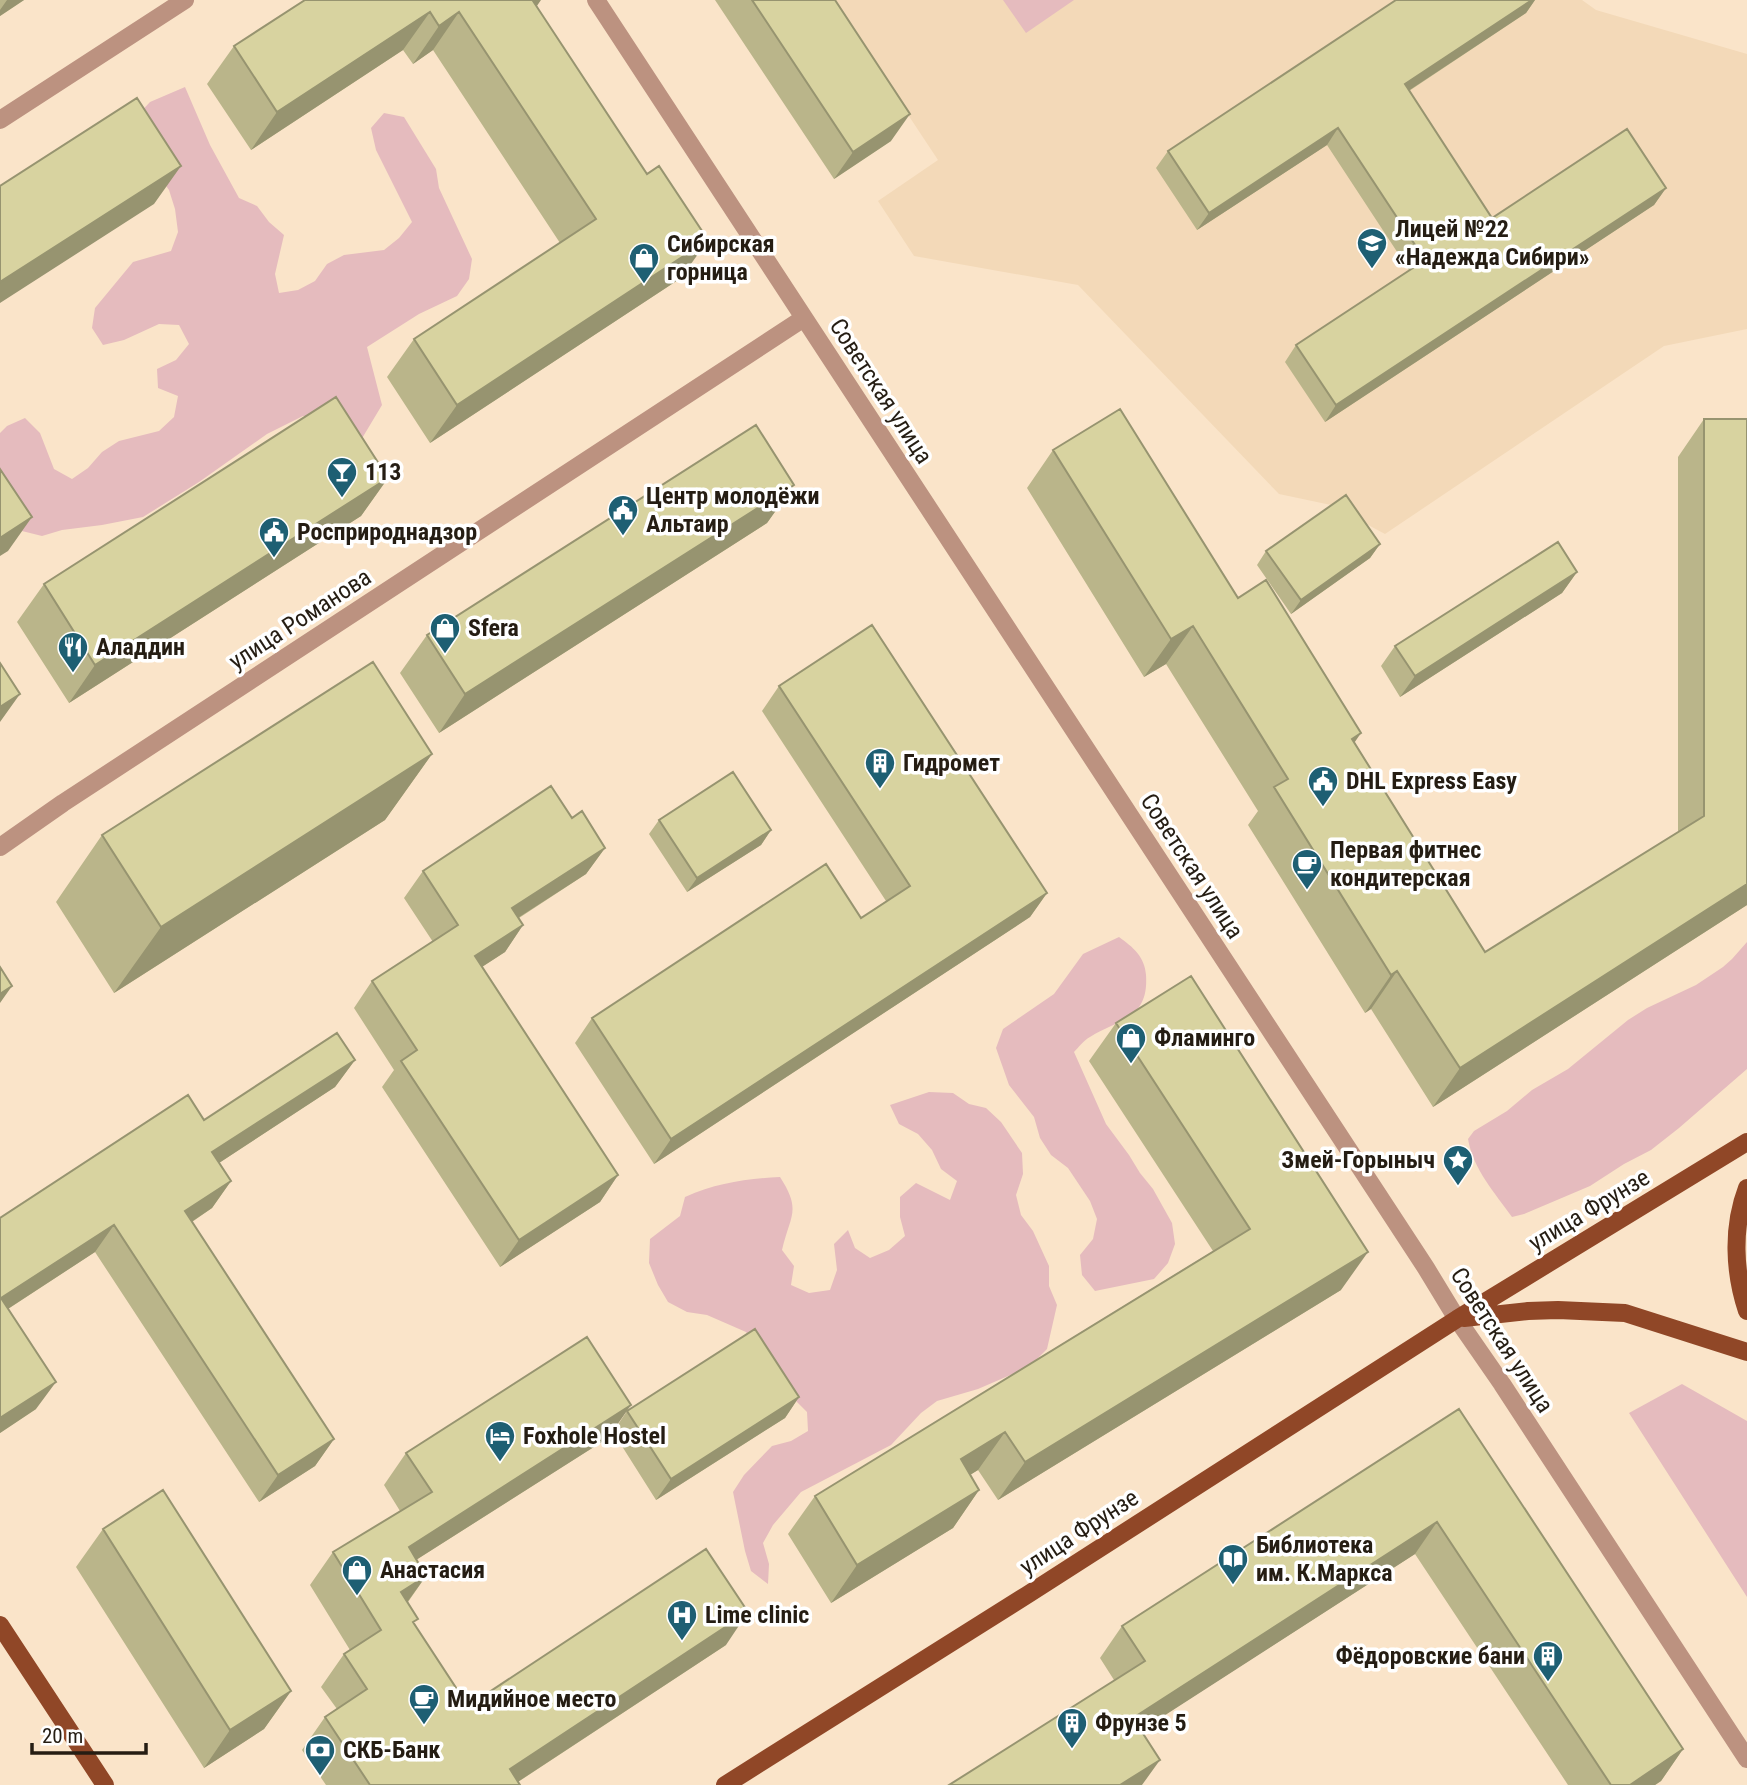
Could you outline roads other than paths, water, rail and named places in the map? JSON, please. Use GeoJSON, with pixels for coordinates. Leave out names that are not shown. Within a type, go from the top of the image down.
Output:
{"type":"FeatureCollection","features":[{"type":"Feature","properties":{"kind":"main road","name":"улица Фрунзе"},"geometry":{"type":"LineString","coordinates":[[725,1785],[1457,1319],[1747,1142]]}},
{"type":"Feature","properties":{"kind":"main road"},"geometry":{"type":"LineString","coordinates":[[1747,1188],[1737,1230],[1737,1262],[1741,1294],[1747,1311]]}},
{"type":"Feature","properties":{"kind":"main road","name":"улица Фрунзе"},"geometry":{"type":"LineString","coordinates":[[1457,1319],[1528,1311],[1625,1313],[1747,1352]]}},
{"type":"Feature","properties":{"kind":"main road"},"geometry":{"type":"LineString","coordinates":[[0,1625],[106,1785]]}},
{"type":"Feature","properties":{"kind":"street"},"geometry":{"type":"LineString","coordinates":[[0,120],[185,0]]}},
{"type":"Feature","properties":{"kind":"street","name":"Советская улица"},"geometry":{"type":"LineString","coordinates":[[596,0],[1747,1759]]}},
{"type":"Feature","properties":{"kind":"street","name":"улица Романова"},"geometry":{"type":"LineString","coordinates":[[0,847],[74,795],[804,318]]}},
{"type":"Feature","properties":{"kind":"place","name":"Лицей №22 «Надежда Сибири»"},"geometry":{"type":"Point","coordinates":[1372,270]}},
{"type":"Feature","properties":{"kind":"place","name":"Сибирская горница"},"geometry":{"type":"Point","coordinates":[644,285]}},
{"type":"Feature","properties":{"kind":"place","name":"113"},"geometry":{"type":"Point","coordinates":[342,499]}},
{"type":"Feature","properties":{"kind":"place","name":"Центр молодёжи Альтаир"},"geometry":{"type":"Point","coordinates":[623,537]}},
{"type":"Feature","properties":{"kind":"place","name":"Росприроднадзор"},"geometry":{"type":"Point","coordinates":[274,559]}},
{"type":"Feature","properties":{"kind":"place","name":"Sfera"},"geometry":{"type":"Point","coordinates":[445,655]}},
{"type":"Feature","properties":{"kind":"place","name":"Аладдин"},"geometry":{"type":"Point","coordinates":[73,674]}},
{"type":"Feature","properties":{"kind":"place","name":"Гидромет"},"geometry":{"type":"Point","coordinates":[880,790]}},
{"type":"Feature","properties":{"kind":"place","name":"DHL Express Easy"},"geometry":{"type":"Point","coordinates":[1323,808]}},
{"type":"Feature","properties":{"kind":"place","name":"Первая фитнес кондитерская"},"geometry":{"type":"Point","coordinates":[1307,891]}},
{"type":"Feature","properties":{"kind":"place","name":"Фламинго"},"geometry":{"type":"Point","coordinates":[1131,1065]}},
{"type":"Feature","properties":{"kind":"place","name":"Змей-Горыныч"},"geometry":{"type":"Point","coordinates":[1458,1187]}},
{"type":"Feature","properties":{"kind":"place","name":"Foxhole Hostel"},"geometry":{"type":"Point","coordinates":[500,1463]}},
{"type":"Feature","properties":{"kind":"place","name":"Библиотека им. К.Маркса"},"geometry":{"type":"Point","coordinates":[1233,1586]}},
{"type":"Feature","properties":{"kind":"place","name":"Анастасия"},"geometry":{"type":"Point","coordinates":[357,1597]}},
{"type":"Feature","properties":{"kind":"place","name":"Lime clinic"},"geometry":{"type":"Point","coordinates":[682,1642]}},
{"type":"Feature","properties":{"kind":"place","name":"Фёдоровские бани"},"geometry":{"type":"Point","coordinates":[1548,1683]}},
{"type":"Feature","properties":{"kind":"place","name":"Мидийное место"},"geometry":{"type":"Point","coordinates":[424,1726]}},
{"type":"Feature","properties":{"kind":"place","name":"Фрунзе 5"},"geometry":{"type":"Point","coordinates":[1072,1750]}},
{"type":"Feature","properties":{"kind":"place","name":"СКБ-Банк"},"geometry":{"type":"Point","coordinates":[320,1777]}}]}
